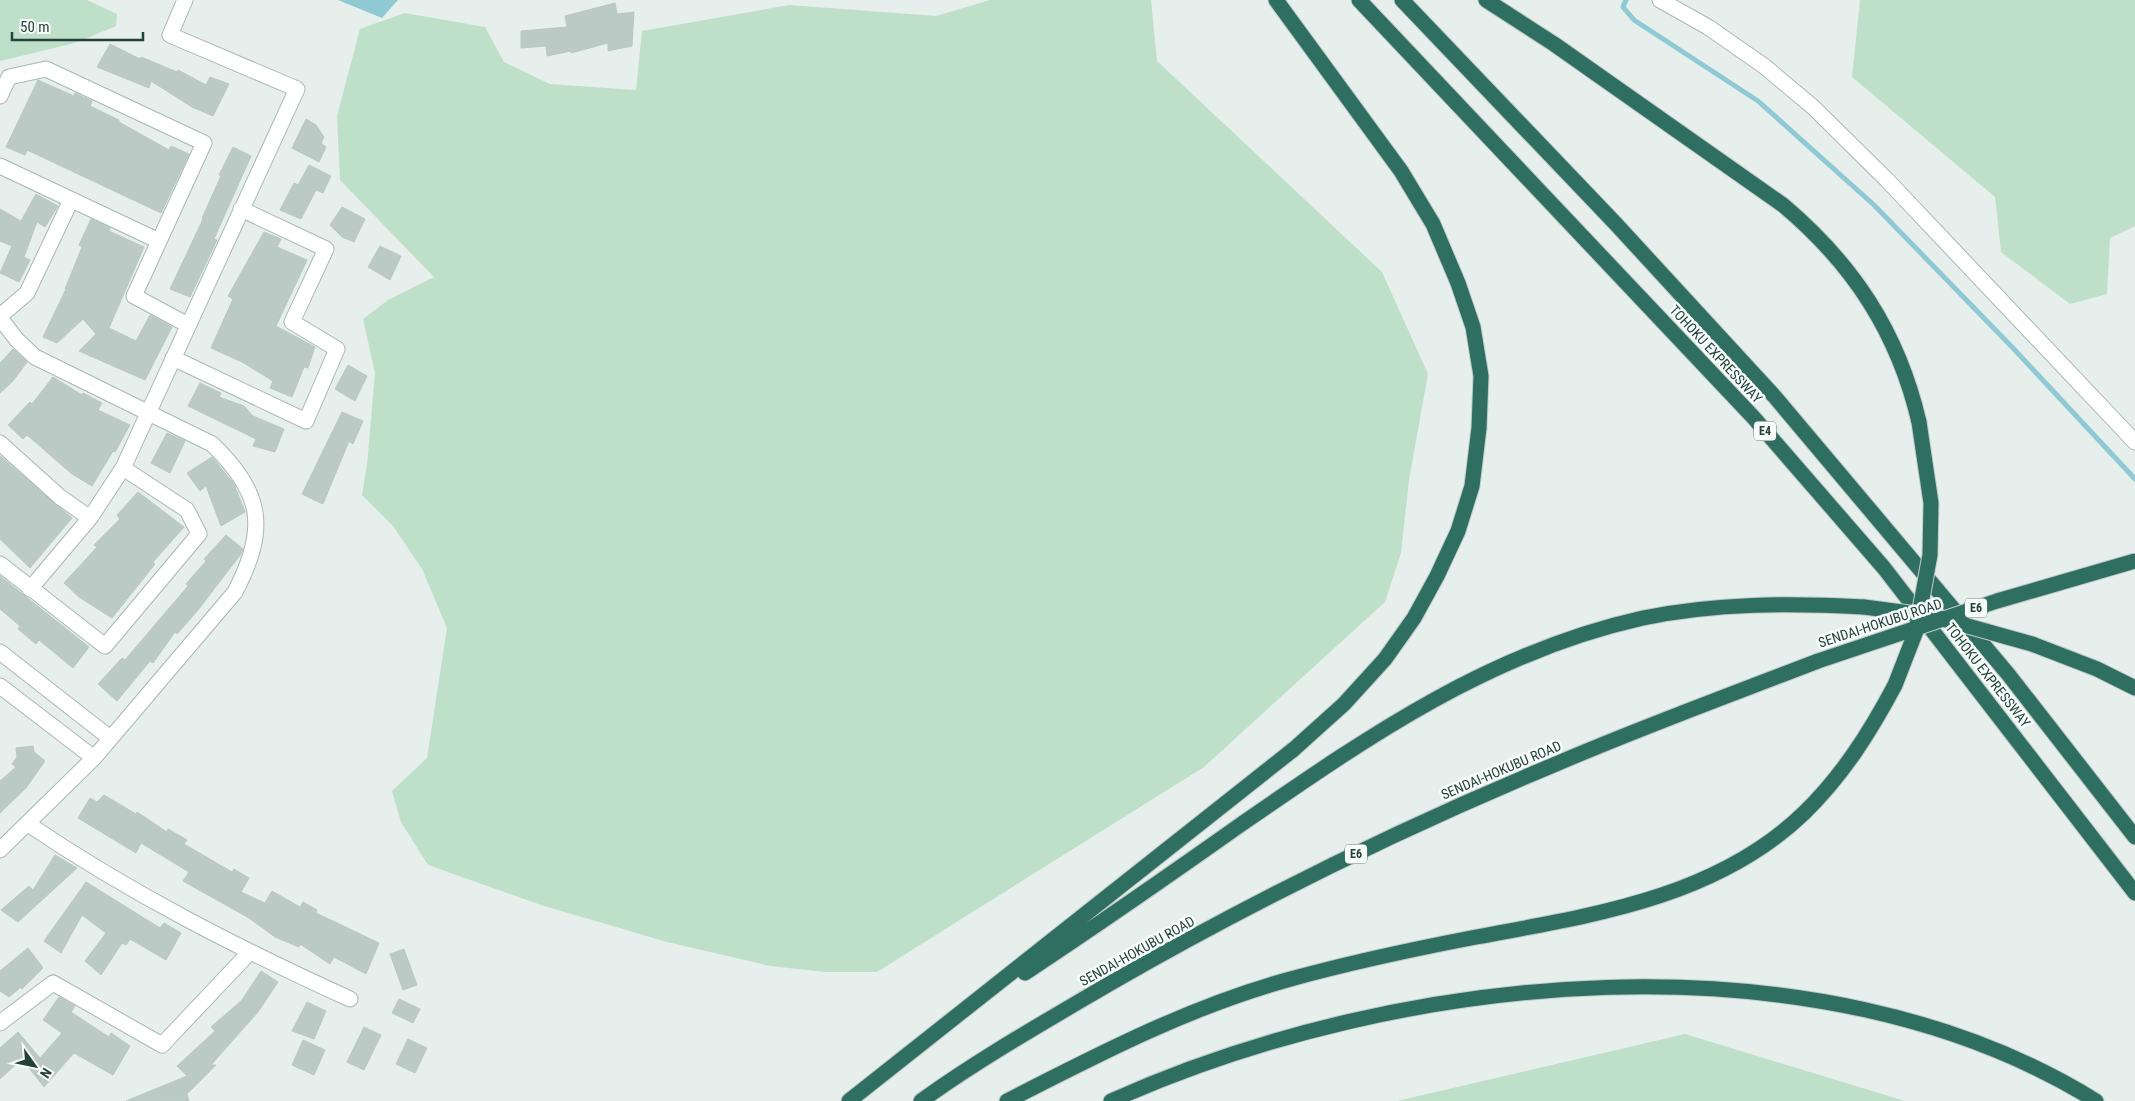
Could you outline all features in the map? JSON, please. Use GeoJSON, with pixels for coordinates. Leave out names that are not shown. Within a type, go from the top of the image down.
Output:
{"type":"FeatureCollection","features":[{"type":"Feature","properties":{"kind":"highway"},"geometry":{"type":"LineString","coordinates":[[849,1101],[1294,749],[1344,704],[1385,659],[1414,618],[1437,576],[1458,531],[1469,495],[1479,428],[1481,376],[1473,327],[1458,283],[1433,224],[1401,171],[1276,0]]}},
{"type":"Feature","properties":{"kind":"highway","name":"TOHOKU EXPRESSWAY"},"geometry":{"type":"LineString","coordinates":[[1359,0],[1754,418],[1884,568],[2135,893]]}},
{"type":"Feature","properties":{"kind":"highway","name":"TOHOKU EXPRESSWAY"},"geometry":{"type":"LineString","coordinates":[[1402,0],[1615,223],[1774,397],[2008,674],[2135,837]]}},
{"type":"Feature","properties":{"kind":"highway"},"geometry":{"type":"LineString","coordinates":[[1007,1101],[1129,1040],[1207,1007],[1285,981],[1424,947],[1619,909],[1674,892],[1724,870],[1768,842],[1803,814],[1838,777],[1870,733],[1895,685],[1916,631],[1930,554],[1931,503],[1919,422],[1905,373],[1885,329],[1839,258],[1810,228],[1783,205],[1578,61],[1486,0]]}},
{"type":"Feature","properties":{"kind":"highway","name":"SENDAI-HOKUBU ROAD"},"geometry":{"type":"LineString","coordinates":[[921,1101],[1044,1022],[1168,951],[1311,875],[1429,819],[1557,763],[1818,660],[1997,601],[2135,561]]}},
{"type":"Feature","properties":{"kind":"highway"},"geometry":{"type":"LineString","coordinates":[[945,1026],[1114,914],[1375,733],[1444,692],[1516,659],[1587,633],[1644,618],[1700,609],[1784,604],[1864,607],[1932,616],[2032,644],[2097,669],[2135,688]]}},
{"type":"Feature","properties":{"kind":"highway"},"geometry":{"type":"LineString","coordinates":[[1111,1101],[1162,1078],[1268,1042],[1369,1016],[1463,1000],[1566,990],[1692,987],[1780,994],[1864,1009],[1943,1030],[2014,1057],[2073,1086],[2096,1101]]}},
{"type":"Feature","properties":{"kind":"street"},"geometry":{"type":"LineString","coordinates":[[30,589],[90,518],[123,468],[297,89],[170,35],[185,0]]}},
{"type":"Feature","properties":{"kind":"street"},"geometry":{"type":"LineString","coordinates":[[1660,0],[1708,27],[1764,66],[1813,107],[1887,180],[2135,442]]}},
{"type":"Feature","properties":{"kind":"street"},"geometry":{"type":"LineString","coordinates":[[0,96],[9,78],[46,69],[204,143],[134,296],[188,325]]}},
{"type":"Feature","properties":{"kind":"street"},"geometry":{"type":"LineString","coordinates":[[0,166],[159,241]]}},
{"type":"Feature","properties":{"kind":"street"},"geometry":{"type":"LineString","coordinates":[[0,850],[94,758],[235,592],[247,566],[257,526],[250,491],[234,465],[212,444],[35,357],[17,340],[0,317],[27,293],[71,200]]}},
{"type":"Feature","properties":{"kind":"street"},"geometry":{"type":"LineString","coordinates":[[173,358],[306,421],[337,349],[292,322],[326,248],[241,209]]}},
{"type":"Feature","properties":{"kind":"street"},"geometry":{"type":"LineString","coordinates":[[0,443],[60,496],[90,518]]}},
{"type":"Feature","properties":{"kind":"street"},"geometry":{"type":"LineString","coordinates":[[0,564],[105,646],[199,534],[187,510],[123,468]]}},
{"type":"Feature","properties":{"kind":"street"},"geometry":{"type":"LineString","coordinates":[[0,652],[110,738]]}},
{"type":"Feature","properties":{"kind":"street"},"geometry":{"type":"LineString","coordinates":[[0,686],[94,758]]}},
{"type":"Feature","properties":{"kind":"street"},"geometry":{"type":"LineString","coordinates":[[28,824],[97,869],[248,953],[350,999]]}},
{"type":"Feature","properties":{"kind":"street"},"geometry":{"type":"LineString","coordinates":[[0,1023],[53,983],[162,1045],[248,953]]}},
{"type":"Feature","properties":{"kind":"green space"},"geometry":{"type":"Polygon","coordinates":[[[0,0],[87,0],[117,14],[116,26],[75,43],[0,61],[0,0]]]}},
{"type":"Feature","properties":{"kind":"green space"},"geometry":{"type":"Polygon","coordinates":[[[990,0],[1151,0],[1157,61],[1382,272],[1428,374],[1409,480],[1401,553],[1385,602],[1204,767],[877,972],[825,972],[770,966],[667,942],[541,905],[428,865],[401,822],[392,791],[427,758],[447,628],[422,569],[393,526],[362,495],[367,465],[375,373],[363,319],[388,300],[434,277],[340,180],[337,116],[360,29],[405,13],[485,27],[504,62],[550,84],[636,90],[642,31],[789,5],[936,16],[990,0]]]}},
{"type":"Feature","properties":{"kind":"green space"},"geometry":{"type":"Polygon","coordinates":[[[1860,0],[2135,0],[2135,226],[2110,238],[2107,294],[2070,304],[2001,252],[1995,197],[1852,77],[1860,0]]]}},
{"type":"Feature","properties":{"kind":"green space"},"geometry":{"type":"Polygon","coordinates":[[[1685,1034],[1905,1101],[1397,1101],[1685,1034]]]}},
{"type":"Feature","properties":{"kind":"water"},"geometry":{"type":"Polygon","coordinates":[[[338,0],[398,0],[382,18],[338,0]]]}},
{"type":"Feature","properties":{"kind":"building"},"geometry":{"type":"Polygon","coordinates":[[[615,3],[617,14],[634,12],[632,46],[608,51],[608,43],[571,53],[571,51],[547,56],[546,46],[521,48],[521,31],[567,27],[565,16],[615,3]]]}},
{"type":"Feature","properties":{"kind":"building"},"geometry":{"type":"Polygon","coordinates":[[[110,44],[140,59],[141,57],[177,72],[178,70],[206,85],[210,77],[229,84],[213,116],[192,107],[151,81],[149,88],[97,67],[110,44]]]}},
{"type":"Feature","properties":{"kind":"building"},"geometry":{"type":"Polygon","coordinates":[[[38,80],[74,96],[75,93],[92,101],[90,106],[119,120],[119,122],[169,150],[171,146],[189,154],[161,213],[27,150],[25,155],[6,147],[38,80]]]}},
{"type":"Feature","properties":{"kind":"building"},"geometry":{"type":"Polygon","coordinates":[[[306,119],[316,125],[324,137],[321,143],[326,147],[319,162],[292,148],[306,119]]]}},
{"type":"Feature","properties":{"kind":"building"},"geometry":{"type":"Polygon","coordinates":[[[233,147],[251,156],[214,239],[217,240],[190,297],[170,289],[203,219],[221,176],[219,175],[233,147]]]}},
{"type":"Feature","properties":{"kind":"building"},"geometry":{"type":"Polygon","coordinates":[[[309,165],[331,176],[323,193],[316,190],[301,219],[280,210],[294,183],[298,185],[309,165]]]}},
{"type":"Feature","properties":{"kind":"building"},"geometry":{"type":"Polygon","coordinates":[[[36,194],[58,206],[45,227],[37,222],[24,257],[30,260],[19,282],[0,273],[12,246],[0,241],[0,209],[21,221],[36,194]]]}},
{"type":"Feature","properties":{"kind":"building"},"geometry":{"type":"Polygon","coordinates":[[[342,207],[365,219],[354,242],[342,237],[330,225],[342,207]]]}},
{"type":"Feature","properties":{"kind":"building"},"geometry":{"type":"Polygon","coordinates":[[[91,219],[110,228],[109,231],[144,247],[109,328],[136,341],[150,315],[172,327],[145,380],[79,351],[96,334],[83,319],[57,343],[43,337],[66,289],[82,247],[79,245],[91,219]]]}},
{"type":"Feature","properties":{"kind":"building"},"geometry":{"type":"Polygon","coordinates":[[[264,232],[281,239],[277,247],[307,260],[276,326],[315,347],[308,368],[304,367],[292,397],[270,388],[273,381],[242,362],[211,348],[233,299],[228,296],[264,232]]]}},
{"type":"Feature","properties":{"kind":"building"},"geometry":{"type":"Polygon","coordinates":[[[380,246],[401,256],[390,280],[368,267],[380,246]]]}},
{"type":"Feature","properties":{"kind":"building"},"geometry":{"type":"Polygon","coordinates":[[[13,349],[27,362],[13,381],[0,393],[0,363],[13,349]]]}},
{"type":"Feature","properties":{"kind":"building"},"geometry":{"type":"Polygon","coordinates":[[[348,365],[367,376],[355,401],[335,389],[348,365]]]}},
{"type":"Feature","properties":{"kind":"building"},"geometry":{"type":"Polygon","coordinates":[[[53,377],[82,395],[83,393],[102,403],[98,410],[130,425],[115,452],[113,451],[92,486],[72,474],[27,435],[23,439],[8,425],[30,402],[32,404],[53,377]]]}},
{"type":"Feature","properties":{"kind":"building"},"geometry":{"type":"Polygon","coordinates":[[[200,383],[221,393],[219,397],[244,406],[253,416],[284,429],[275,452],[253,446],[256,439],[188,406],[200,383]]]}},
{"type":"Feature","properties":{"kind":"building"},"geometry":{"type":"Polygon","coordinates":[[[342,412],[363,421],[353,444],[349,441],[323,504],[302,494],[342,412]]]}},
{"type":"Feature","properties":{"kind":"building"},"geometry":{"type":"Polygon","coordinates":[[[167,433],[185,441],[170,473],[151,463],[167,433]]]}},
{"type":"Feature","properties":{"kind":"building"},"geometry":{"type":"Polygon","coordinates":[[[0,456],[72,518],[30,568],[0,539],[0,456]]]}},
{"type":"Feature","properties":{"kind":"building"},"geometry":{"type":"Polygon","coordinates":[[[212,457],[234,484],[245,512],[221,526],[206,486],[200,491],[187,473],[212,457]]]}},
{"type":"Feature","properties":{"kind":"building"},"geometry":{"type":"Polygon","coordinates":[[[138,492],[184,527],[153,562],[155,564],[112,618],[79,597],[64,583],[97,547],[94,545],[120,519],[117,515],[138,492]]]}},
{"type":"Feature","properties":{"kind":"building"},"geometry":{"type":"Polygon","coordinates":[[[226,535],[243,549],[241,554],[198,610],[177,634],[175,632],[153,663],[150,661],[117,701],[98,684],[122,658],[125,660],[188,586],[186,584],[206,561],[204,559],[226,535]]]}},
{"type":"Feature","properties":{"kind":"building"},"geometry":{"type":"Polygon","coordinates":[[[0,576],[89,647],[73,668],[39,640],[36,644],[18,629],[20,626],[0,609],[0,576]]]}},
{"type":"Feature","properties":{"kind":"building"},"geometry":{"type":"Polygon","coordinates":[[[33,746],[34,752],[45,761],[26,788],[0,813],[0,781],[16,767],[12,764],[17,757],[16,748],[33,746]]]}},
{"type":"Feature","properties":{"kind":"building"},"geometry":{"type":"Polygon","coordinates":[[[104,795],[136,814],[137,812],[167,832],[168,829],[187,840],[184,844],[232,872],[234,869],[249,878],[241,892],[265,903],[272,891],[300,907],[303,902],[317,910],[316,913],[379,943],[366,974],[334,957],[330,964],[300,944],[299,947],[275,937],[249,918],[183,881],[189,872],[141,843],[136,853],[78,818],[90,798],[97,802],[104,795]]]}},
{"type":"Feature","properties":{"kind":"building"},"geometry":{"type":"Polygon","coordinates":[[[55,855],[77,868],[18,922],[1,910],[29,886],[33,890],[55,855]]]}},
{"type":"Feature","properties":{"kind":"building"},"geometry":{"type":"Polygon","coordinates":[[[86,882],[160,928],[164,923],[181,933],[166,960],[130,939],[126,945],[122,943],[101,975],[85,961],[106,933],[82,915],[61,953],[44,941],[86,882]]]}},
{"type":"Feature","properties":{"kind":"building"},"geometry":{"type":"Polygon","coordinates":[[[28,948],[43,968],[22,989],[21,987],[9,997],[0,991],[0,971],[28,948]]]}},
{"type":"Feature","properties":{"kind":"building"},"geometry":{"type":"Polygon","coordinates":[[[404,949],[417,985],[403,990],[390,954],[404,949]]]}},
{"type":"Feature","properties":{"kind":"building"},"geometry":{"type":"Polygon","coordinates":[[[261,971],[278,982],[258,1012],[211,1065],[216,1065],[187,1094],[189,1101],[126,1101],[187,1076],[177,1066],[215,1031],[211,1027],[242,1000],[261,971]]]}},
{"type":"Feature","properties":{"kind":"building"},"geometry":{"type":"Polygon","coordinates":[[[59,997],[75,1006],[71,1012],[109,1037],[111,1033],[130,1046],[113,1075],[74,1053],[44,1087],[22,1059],[0,1079],[0,1048],[18,1032],[40,1058],[62,1033],[43,1020],[59,997]]]}},
{"type":"Feature","properties":{"kind":"building"},"geometry":{"type":"Polygon","coordinates":[[[399,999],[420,1009],[413,1023],[392,1013],[399,999]]]}},
{"type":"Feature","properties":{"kind":"building"},"geometry":{"type":"Polygon","coordinates":[[[307,1002],[326,1011],[314,1039],[292,1031],[307,1002]]]}},
{"type":"Feature","properties":{"kind":"building"},"geometry":{"type":"Polygon","coordinates":[[[364,1027],[381,1035],[364,1070],[347,1062],[364,1027]]]}},
{"type":"Feature","properties":{"kind":"building"},"geometry":{"type":"Polygon","coordinates":[[[408,1039],[427,1048],[415,1073],[396,1064],[408,1039]]]}},
{"type":"Feature","properties":{"kind":"building"},"geometry":{"type":"Polygon","coordinates":[[[303,1040],[325,1050],[314,1075],[292,1065],[303,1040]]]}},
{"type":"Feature","properties":{"kind":"waterway"},"geometry":{"type":"LineString","coordinates":[[1626,0],[1623,7],[1634,20],[1758,101],[1874,205],[2012,347],[2135,479]]}}]}
